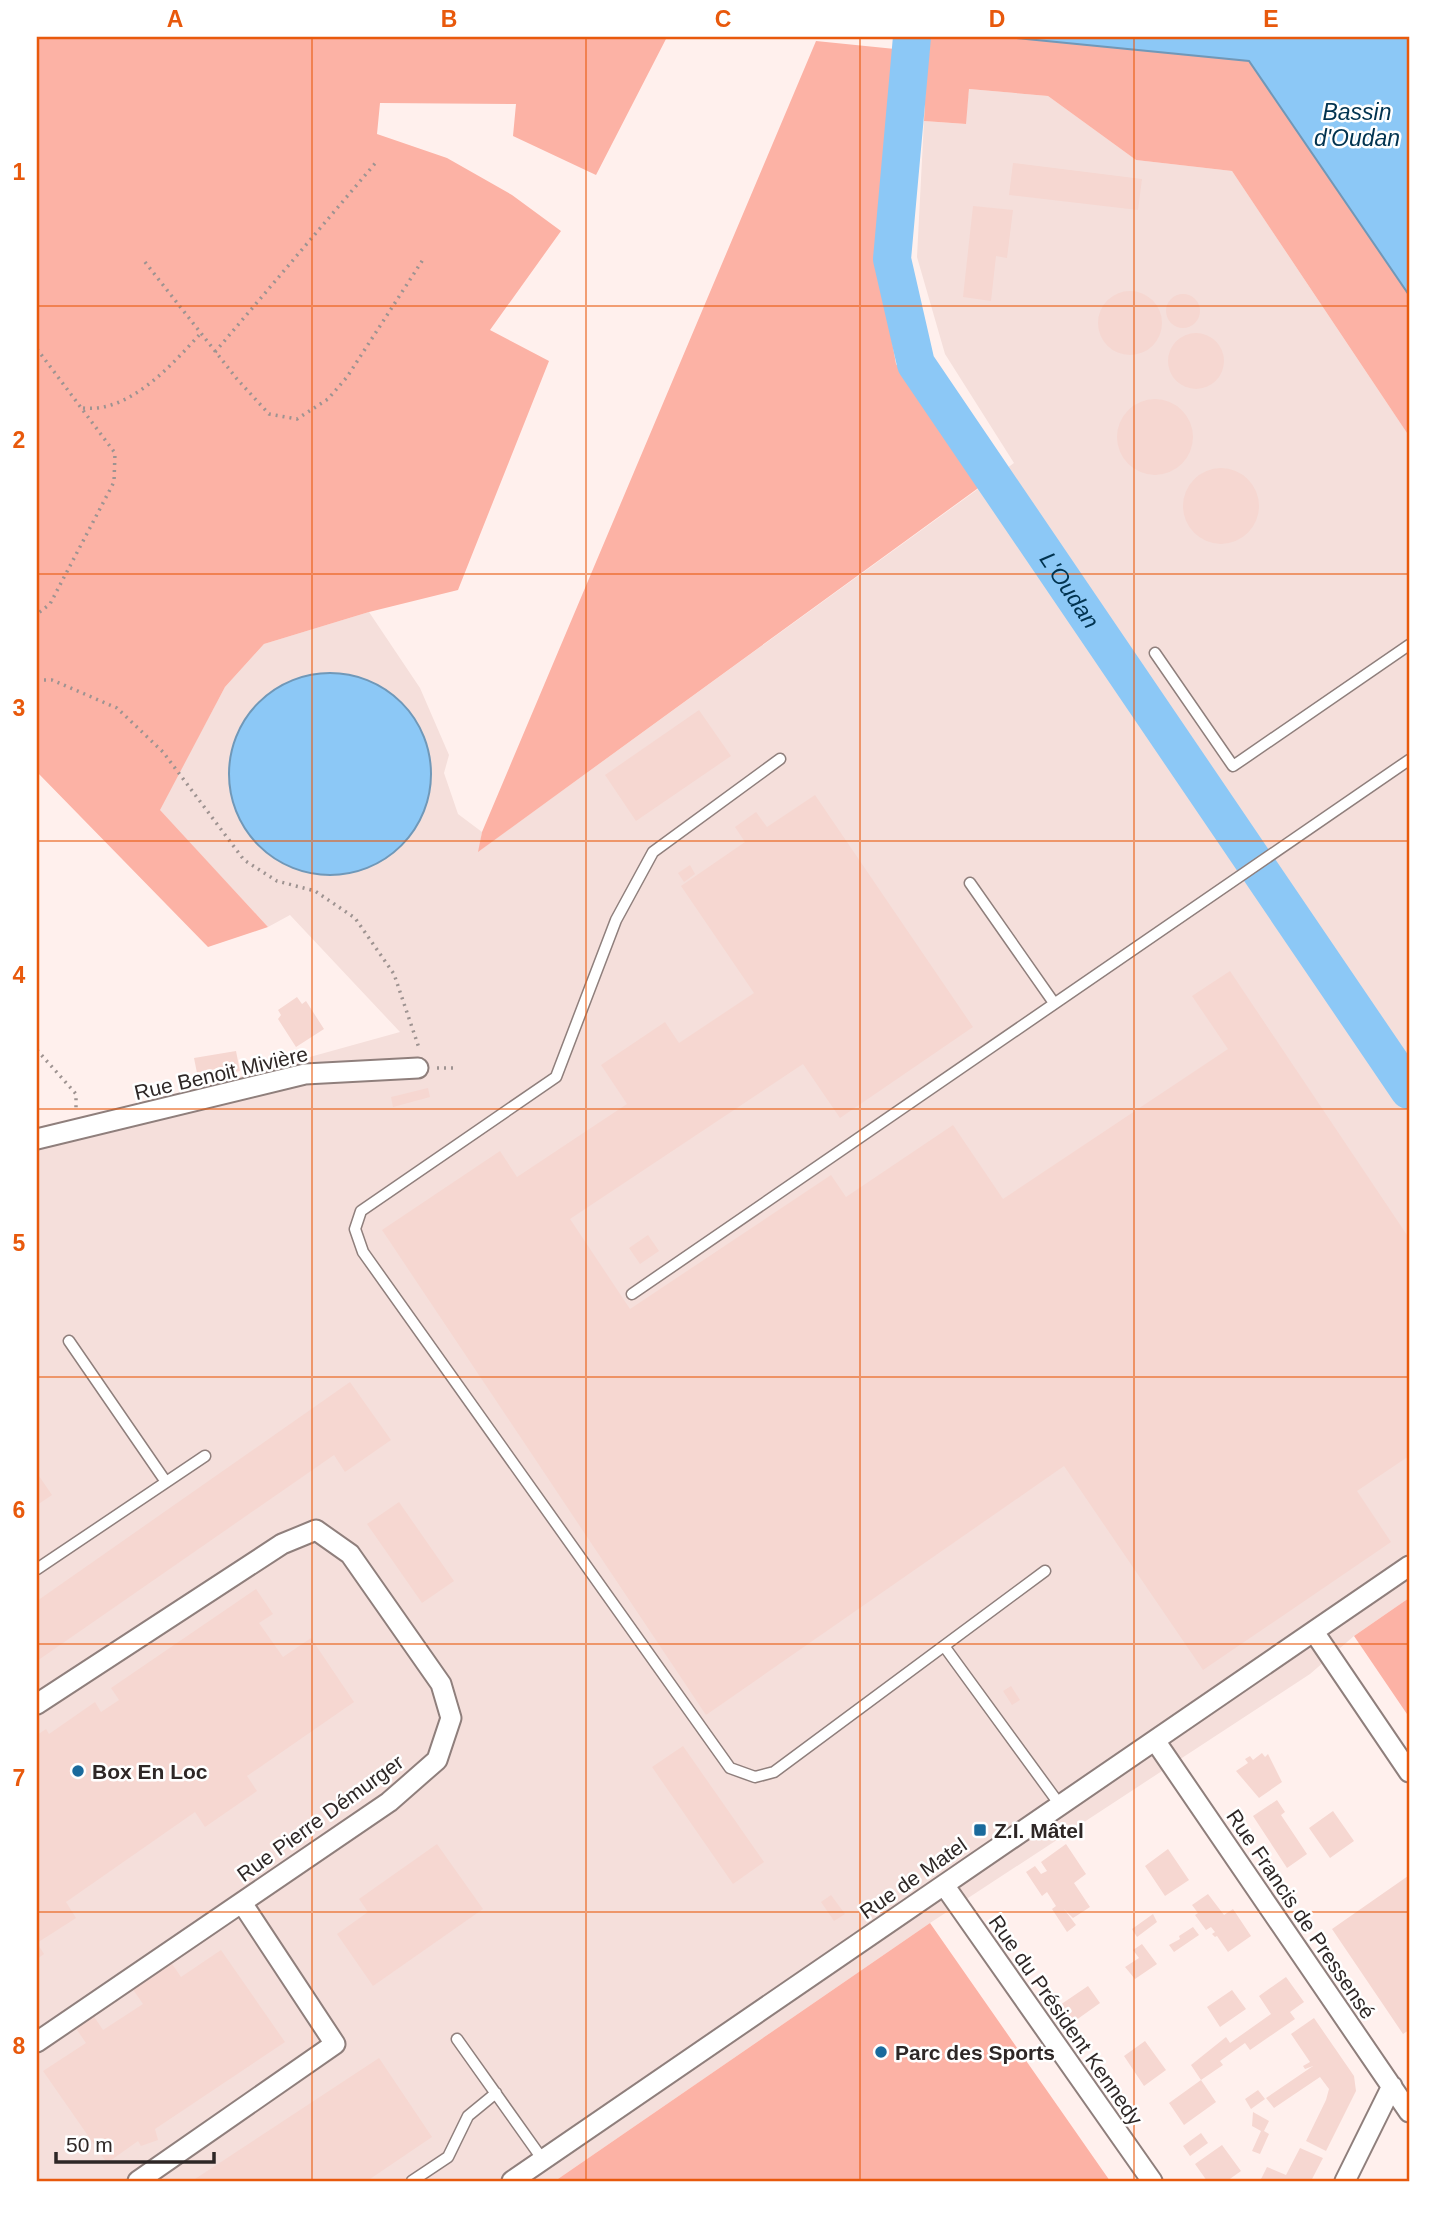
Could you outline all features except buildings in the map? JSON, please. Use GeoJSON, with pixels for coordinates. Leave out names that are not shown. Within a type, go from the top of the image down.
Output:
{"type":"FeatureCollection","features":[{"type":"Feature","properties":{"kind":"street","name":"Rue Benoit Mivière"},"geometry":{"type":"LineString","coordinates":[[37,1139],[71,1133],[304,1074],[418,1068]]}},
{"type":"Feature","properties":{"kind":"street","name":"Rue Pierre Démurger"},"geometry":{"type":"LineString","coordinates":[[37,1704],[282,1545],[316,1530],[350,1554],[441,1684],[451,1718],[437,1760],[389,1801],[37,2042]]}},
{"type":"Feature","properties":{"kind":"street","name":"Rue de Matel"},"geometry":{"type":"LineString","coordinates":[[512,2181],[1409,1566]]}},
{"type":"Feature","properties":{"kind":"street"},"geometry":{"type":"LineString","coordinates":[[1314,1632],[1409,1772]]}},
{"type":"Feature","properties":{"kind":"street","name":"Rue Francis de Pressensé"},"geometry":{"type":"LineString","coordinates":[[1156,1742],[1409,2112]]}},
{"type":"Feature","properties":{"kind":"street","name":"Rue du Président Kennedy"},"geometry":{"type":"LineString","coordinates":[[944,1885],[1152,2181]]}},
{"type":"Feature","properties":{"kind":"street"},"geometry":{"type":"LineString","coordinates":[[138,2181],[335,2044],[242,1903]]}},
{"type":"Feature","properties":{"kind":"street"},"geometry":{"type":"LineString","coordinates":[[1345,2181],[1392,2086]]}},
{"type":"Feature","properties":{"kind":"lane"},"geometry":{"type":"LineString","coordinates":[[1155,653],[1233,766],[1409,645]]}},
{"type":"Feature","properties":{"kind":"lane"},"geometry":{"type":"LineString","coordinates":[[780,759],[653,852],[616,920],[555,1077],[361,1211],[355,1230],[363,1252],[730,1768],[755,1777],[774,1772],[1045,1571]]}},
{"type":"Feature","properties":{"kind":"lane"},"geometry":{"type":"LineString","coordinates":[[632,1294],[1409,760]]}},
{"type":"Feature","properties":{"kind":"lane"},"geometry":{"type":"LineString","coordinates":[[970,883],[1054,1003]]}},
{"type":"Feature","properties":{"kind":"lane"},"geometry":{"type":"LineString","coordinates":[[69,1341],[166,1482]]}},
{"type":"Feature","properties":{"kind":"lane"},"geometry":{"type":"LineString","coordinates":[[37,1569],[205,1456]]}},
{"type":"Feature","properties":{"kind":"lane"},"geometry":{"type":"LineString","coordinates":[[944,1646],[1060,1805]]}},
{"type":"Feature","properties":{"kind":"lane"},"geometry":{"type":"LineString","coordinates":[[457,2039],[543,2160]]}},
{"type":"Feature","properties":{"kind":"lane"},"geometry":{"type":"LineString","coordinates":[[412,2181],[448,2157],[468,2116],[496,2093]]}},
{"type":"Feature","properties":{"kind":"path"},"geometry":{"type":"LineString","coordinates":[[215,352],[378,160]]}},
{"type":"Feature","properties":{"kind":"path"},"geometry":{"type":"LineString","coordinates":[[145,262],[215,352],[269,414],[297,419],[328,399],[347,377],[424,258]]}},
{"type":"Feature","properties":{"kind":"path"},"geometry":{"type":"LineString","coordinates":[[83,408],[103,410],[136,393],[177,360],[201,334]]}},
{"type":"Feature","properties":{"kind":"path"},"geometry":{"type":"LineString","coordinates":[[37,349],[115,453],[114,482],[50,604],[37,614]]}},
{"type":"Feature","properties":{"kind":"path"},"geometry":{"type":"LineString","coordinates":[[37,680],[52,680],[117,708],[163,752],[244,860],[277,881],[316,891],[355,918],[394,974],[419,1046]]}},
{"type":"Feature","properties":{"kind":"path"},"geometry":{"type":"LineString","coordinates":[[37,1050],[76,1094],[76,1121],[71,1133]]}},
{"type":"Feature","properties":{"kind":"shaded area"},"geometry":{"type":"Polygon","coordinates":[[[37,37],[667,37],[596,175],[513,136],[516,104],[380,103],[377,134],[447,158],[512,195],[561,231],[490,330],[549,361],[458,590],[369,612],[264,644],[225,687],[160,810],[268,927],[208,947],[37,772],[37,37]]]}},
{"type":"Feature","properties":{"kind":"shaded area"},"geometry":{"type":"Polygon","coordinates":[[[928,37],[1007,37],[1249,61],[1409,295],[1409,436],[1232,171],[1136,160],[1048,96],[969,89],[966,124],[924,121],[928,37]]]}},
{"type":"Feature","properties":{"kind":"shaded area"},"geometry":{"type":"Polygon","coordinates":[[[816,41],[895,49],[878,262],[896,364],[981,486],[478,852],[482,832],[816,41]]]}},
{"type":"Feature","properties":{"kind":"shaded area"},"geometry":{"type":"Polygon","coordinates":[[[969,89],[1048,96],[1136,160],[1232,171],[1409,436],[1409,1598],[1354,1636],[1310,1674],[930,1923],[555,2181],[37,2181],[37,1127],[112,1112],[400,1032],[290,915],[268,927],[159,810],[225,687],[264,644],[369,612],[420,688],[449,755],[444,773],[458,814],[482,832],[479,851],[1014,463],[945,354],[917,257],[924,121],[965,124],[969,89]]]}},
{"type":"Feature","properties":{"kind":"shaded area"},"geometry":{"type":"Polygon","coordinates":[[[1409,1598],[1409,1717],[1354,1636],[1409,1598]]]}},
{"type":"Feature","properties":{"kind":"shaded area","name":"Parc des Sports"},"geometry":{"type":"Polygon","coordinates":[[[930,1923],[1110,2181],[555,2181],[930,1923]]]}},
{"type":"Feature","properties":{"kind":"water","name":"Bassin d'Oudan"},"geometry":{"type":"Polygon","coordinates":[[[1007,37],[1409,37],[1409,295],[1249,61],[1007,37]]]}},
{"type":"Feature","properties":{"kind":"water"},"geometry":{"type":"Polygon","coordinates":[[[330,673],[369,680],[402,702],[424,735],[431,774],[424,813],[402,846],[369,868],[330,875],[291,868],[258,846],[236,813],[229,774],[236,735],[258,702],[291,680],[330,673]]]}},
{"type":"Feature","properties":{"kind":"waterway","name":"L'Oudan"},"geometry":{"type":"LineString","coordinates":[[912,37],[892,259],[916,364],[1409,1090]]}},
{"type":"Feature","properties":{"kind":"place","name":"Box En Loc"},"geometry":{"type":"Point","coordinates":[78,1771]}},
{"type":"Feature","properties":{"kind":"place","name":"Z.I. Mâtel"},"geometry":{"type":"Point","coordinates":[980,1830]}},
{"type":"Feature","properties":{"kind":"place","name":"Parc des Sports"},"geometry":{"type":"Point","coordinates":[881,2052]}}]}
